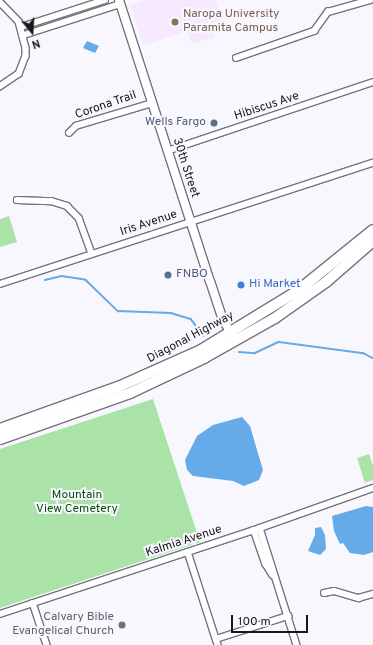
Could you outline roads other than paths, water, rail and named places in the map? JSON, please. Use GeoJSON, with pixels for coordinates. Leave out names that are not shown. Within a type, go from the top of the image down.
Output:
{"type":"FeatureCollection","features":[{"type":"Feature","properties":{"kind":"highway","name":"Diagonal Highway"},"geometry":{"type":"LineString","coordinates":[[234,337],[305,285],[373,230]]}},
{"type":"Feature","properties":{"kind":"highway","name":"Diagonal Highway"},"geometry":{"type":"LineString","coordinates":[[0,429],[100,400],[162,379],[234,337],[275,318],[309,295],[373,242]]}},
{"type":"Feature","properties":{"kind":"highway","name":"Diagonal Highway"},"geometry":{"type":"LineString","coordinates":[[0,439],[100,400]]}},
{"type":"Feature","properties":{"kind":"main road","name":"30th Street"},"geometry":{"type":"LineString","coordinates":[[119,2],[223,320],[234,337]]}},
{"type":"Feature","properties":{"kind":"street"},"geometry":{"type":"LineString","coordinates":[[21,27],[105,0]]}},
{"type":"Feature","properties":{"kind":"street"},"geometry":{"type":"LineString","coordinates":[[236,58],[314,31],[328,12],[370,0]]}},
{"type":"Feature","properties":{"kind":"street"},"geometry":{"type":"LineString","coordinates":[[0,2],[15,14],[24,35],[26,48],[23,66],[16,76],[0,87]]}},
{"type":"Feature","properties":{"kind":"street"},"geometry":{"type":"LineString","coordinates":[[24,35],[119,2]]}},
{"type":"Feature","properties":{"kind":"street","name":"Hibiscus Ave"},"geometry":{"type":"LineString","coordinates":[[167,151],[373,82]]}},
{"type":"Feature","properties":{"kind":"street","name":"Corona Trail"},"geometry":{"type":"LineString","coordinates":[[69,133],[76,126],[152,103]]}},
{"type":"Feature","properties":{"kind":"street","name":"Iris Avenue"},"geometry":{"type":"LineString","coordinates":[[0,284],[373,162]]}},
{"type":"Feature","properties":{"kind":"street"},"geometry":{"type":"LineString","coordinates":[[18,200],[51,201],[67,206],[79,218],[92,254]]}},
{"type":"Feature","properties":{"kind":"street","name":"Kalmia Avenue"},"geometry":{"type":"LineString","coordinates":[[0,614],[257,529],[373,488]]}},
{"type":"Feature","properties":{"kind":"street"},"geometry":{"type":"LineString","coordinates":[[257,529],[297,645]]}},
{"type":"Feature","properties":{"kind":"street"},"geometry":{"type":"LineString","coordinates":[[188,552],[218,645]]}},
{"type":"Feature","properties":{"kind":"street"},"geometry":{"type":"LineString","coordinates":[[324,593],[334,591],[359,598],[373,594]]}},
{"type":"Feature","properties":{"kind":"street"},"geometry":{"type":"LineString","coordinates":[[33,603],[47,645]]}},
{"type":"Feature","properties":{"kind":"street"},"geometry":{"type":"LineString","coordinates":[[216,639],[288,616]]}},
{"type":"Feature","properties":{"kind":"water"},"geometry":{"type":"Polygon","coordinates":[[[87,41],[99,46],[95,53],[83,48],[87,41]]]}},
{"type":"Feature","properties":{"kind":"water"},"geometry":{"type":"Polygon","coordinates":[[[242,417],[250,426],[263,470],[259,480],[244,486],[233,481],[193,476],[187,470],[185,460],[197,436],[213,425],[242,417]]]}},
{"type":"Feature","properties":{"kind":"water"},"geometry":{"type":"Polygon","coordinates":[[[366,506],[373,507],[373,552],[364,555],[350,553],[343,543],[340,544],[334,531],[332,516],[366,506]]]}},
{"type":"Feature","properties":{"kind":"water"},"geometry":{"type":"Polygon","coordinates":[[[321,527],[325,535],[326,549],[320,555],[308,551],[315,535],[315,528],[321,527]]]}},
{"type":"Feature","properties":{"kind":"waterway"},"geometry":{"type":"LineString","coordinates":[[45,280],[62,276],[86,280],[118,311],[171,313],[191,319],[204,336]]}},
{"type":"Feature","properties":{"kind":"waterway"},"geometry":{"type":"LineString","coordinates":[[239,352],[255,353],[279,342],[363,353],[373,358]]}},
{"type":"Feature","properties":{"kind":"place","name":"Naropa University Paramita Campus"},"geometry":{"type":"Point","coordinates":[175,22]}},
{"type":"Feature","properties":{"kind":"place","name":"Wells Fargo"},"geometry":{"type":"Point","coordinates":[214,123]}},
{"type":"Feature","properties":{"kind":"place","name":"FNBO"},"geometry":{"type":"Point","coordinates":[168,275]}},
{"type":"Feature","properties":{"kind":"place","name":"Hi Market"},"geometry":{"type":"Point","coordinates":[241,285]}},
{"type":"Feature","properties":{"kind":"place","name":"Calvary Bible Evangelical Church"},"geometry":{"type":"Point","coordinates":[122,625]}},
{"type":"Feature","properties":{"kind":"park label","name":"Mountain View Cemetery"},"geometry":{"type":"Point","coordinates":[77,503]}}]}
